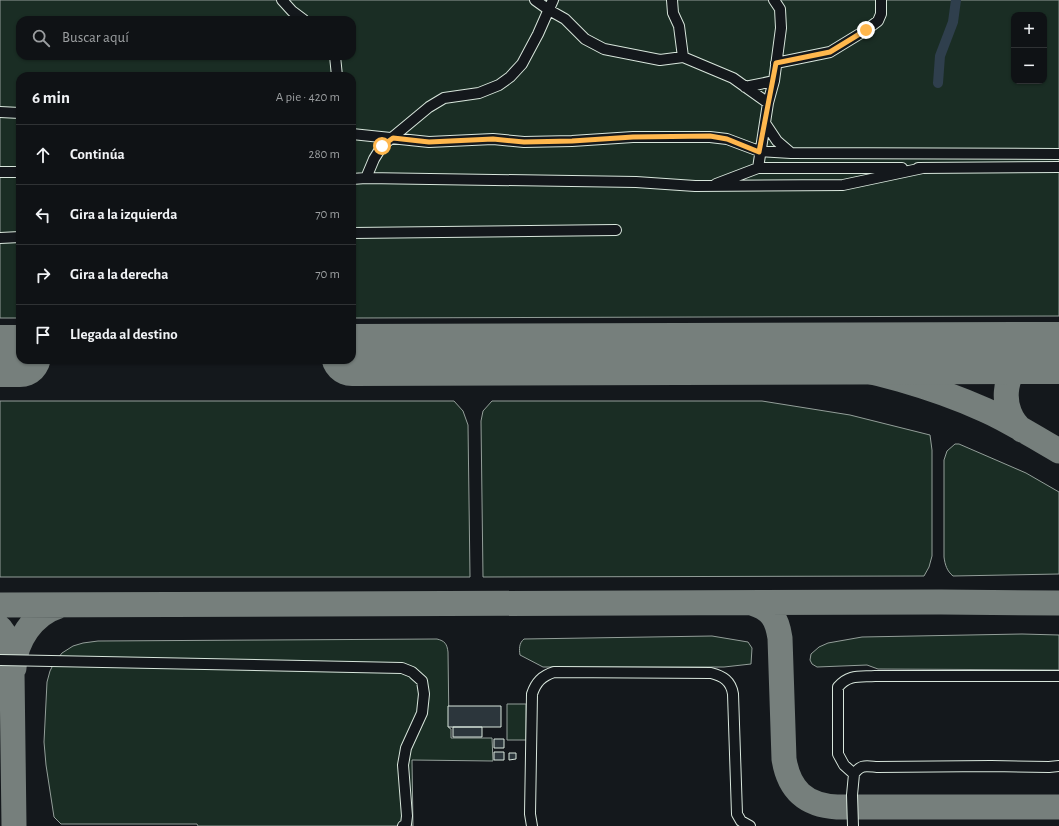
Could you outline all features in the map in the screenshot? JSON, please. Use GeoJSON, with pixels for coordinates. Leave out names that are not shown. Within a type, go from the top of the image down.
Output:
{"type":"FeatureCollection","features":[{"type":"Feature","properties":{"kind":"lane"},"geometry":{"type":"LineString","coordinates":[[282,0],[299,16]]}},
{"type":"Feature","properties":{"kind":"lane"},"geometry":{"type":"LineString","coordinates":[[535,0],[565,19],[585,39],[604,49],[660,60],[683,58],[733,78],[768,104]]}},
{"type":"Feature","properties":{"kind":"lane"},"geometry":{"type":"LineString","coordinates":[[366,178],[374,159],[382,146],[429,107],[444,98],[479,93],[499,85],[510,77],[522,64],[550,10],[553,0]]}},
{"type":"Feature","properties":{"kind":"lane"},"geometry":{"type":"LineString","coordinates":[[672,0],[673,13],[679,26],[683,58]]}},
{"type":"Feature","properties":{"kind":"lane"},"geometry":{"type":"LineString","coordinates":[[776,63],[830,52],[878,21],[881,14],[881,0]]}},
{"type":"Feature","properties":{"kind":"lane"},"geometry":{"type":"LineString","coordinates":[[758,168],[759,152],[774,80],[781,28],[780,9],[777,2]]}},
{"type":"Feature","properties":{"kind":"lane"},"geometry":{"type":"LineString","coordinates":[[335,60],[337,72]]}},
{"type":"Feature","properties":{"kind":"lane"},"geometry":{"type":"LineString","coordinates":[[745,87],[774,80]]}},
{"type":"Feature","properties":{"kind":"lane"},"geometry":{"type":"LineString","coordinates":[[0,112],[16,113]]}},
{"type":"Feature","properties":{"kind":"lane"},"geometry":{"type":"LineString","coordinates":[[765,123],[777,141],[791,153]]}},
{"type":"Feature","properties":{"kind":"lane"},"geometry":{"type":"LineString","coordinates":[[356,134],[429,142],[493,139],[524,142],[572,141],[633,137],[710,136],[727,139],[759,152],[1059,154]]}},
{"type":"Feature","properties":{"kind":"lane"},"geometry":{"type":"LineString","coordinates":[[710,186],[758,168],[1059,167]]}},
{"type":"Feature","properties":{"kind":"lane"},"geometry":{"type":"LineString","coordinates":[[356,178],[636,182],[694,186],[842,185],[923,168]]}},
{"type":"Feature","properties":{"kind":"lane"},"geometry":{"type":"LineString","coordinates":[[0,172],[16,172]]}},
{"type":"Feature","properties":{"kind":"lane"},"geometry":{"type":"LineString","coordinates":[[356,233],[616,230]]}},
{"type":"Feature","properties":{"kind":"lane"},"geometry":{"type":"LineString","coordinates":[[0,238],[16,237]]}},
{"type":"Feature","properties":{"kind":"lane"},"geometry":{"type":"LineString","coordinates":[[0,660],[402,668],[412,672],[422,681],[424,694],[422,713],[406,748],[403,765],[407,816],[406,824],[403,826]]}},
{"type":"Feature","properties":{"kind":"lane"},"geometry":{"type":"LineString","coordinates":[[532,826],[530,814],[532,694],[534,686],[540,678],[550,673],[561,672],[711,673],[725,678],[730,684],[733,694],[737,814],[741,821],[750,826]]}},
{"type":"Feature","properties":{"kind":"lane"},"geometry":{"type":"LineString","coordinates":[[854,774],[844,766],[838,754],[838,687],[844,680],[852,677],[875,676],[1059,676]]}},
{"type":"Feature","properties":{"kind":"lane"},"geometry":{"type":"LineString","coordinates":[[853,826],[852,795],[854,774],[858,768],[865,766],[991,766],[1049,768],[1059,766]]}},
{"type":"Feature","properties":{"kind":"green space"},"geometry":{"type":"Polygon","coordinates":[[[0,0],[1059,0],[1059,316],[356,318],[356,72],[16,72],[16,318],[0,318],[0,0]]]}},
{"type":"Feature","properties":{"kind":"green space"},"geometry":{"type":"Polygon","coordinates":[[[0,401],[454,401],[463,411],[468,425],[470,577],[0,577],[0,401]]]}},
{"type":"Feature","properties":{"kind":"green space"},"geometry":{"type":"Polygon","coordinates":[[[492,401],[762,401],[850,415],[930,435],[932,450],[932,556],[929,567],[924,576],[483,577],[481,421],[483,411],[492,401]]]}},
{"type":"Feature","properties":{"kind":"green space"},"geometry":{"type":"Polygon","coordinates":[[[955,444],[959,444],[1026,473],[1059,492],[1059,574],[953,576],[949,572],[944,557],[944,460],[947,451],[955,444]]]}},
{"type":"Feature","properties":{"kind":"green space"},"geometry":{"type":"Polygon","coordinates":[[[1022,634],[1059,635],[1059,670],[878,669],[867,665],[817,667],[812,664],[810,660],[811,654],[819,647],[828,643],[862,637],[1022,634]]]}},
{"type":"Feature","properties":{"kind":"green space"},"geometry":{"type":"Polygon","coordinates":[[[712,636],[748,642],[752,648],[751,664],[724,667],[543,667],[520,655],[520,644],[524,639],[712,636]]]}},
{"type":"Feature","properties":{"kind":"green space"},"geometry":{"type":"Polygon","coordinates":[[[437,639],[445,643],[448,652],[449,728],[451,729],[451,738],[492,738],[493,761],[412,760],[413,826],[198,826],[197,824],[61,824],[54,817],[44,742],[47,682],[54,663],[62,653],[73,646],[98,641],[437,639]]]}},
{"type":"Feature","properties":{"kind":"green space"},"geometry":{"type":"Polygon","coordinates":[[[507,704],[526,704],[526,740],[507,740],[507,704]]]}},
{"type":"Feature","properties":{"kind":"building"},"geometry":{"type":"Polygon","coordinates":[[[448,706],[501,706],[501,727],[448,727],[448,706]]]}},
{"type":"Feature","properties":{"kind":"building"},"geometry":{"type":"Polygon","coordinates":[[[453,727],[482,727],[482,737],[453,737],[453,727]]]}},
{"type":"Feature","properties":{"kind":"building"},"geometry":{"type":"Polygon","coordinates":[[[494,739],[504,739],[504,748],[494,748],[494,739]]]}},
{"type":"Feature","properties":{"kind":"building"},"geometry":{"type":"Polygon","coordinates":[[[494,752],[504,752],[504,760],[494,760],[494,752]]]}},
{"type":"Feature","properties":{"kind":"building"},"geometry":{"type":"Polygon","coordinates":[[[509,753],[516,753],[516,759],[509,760],[509,753]]]}},
{"type":"Feature","properties":{"kind":"waterway"},"geometry":{"type":"LineString","coordinates":[[938,83],[940,56],[953,22],[956,0]]}},
{"type":"Feature","properties":{"kind":"taxiway"},"geometry":{"type":"LineString","coordinates":[[1022,430],[1009,413],[1006,392],[1008,381],[1020,363],[1029,357],[1040,354],[1059,353]]}},
{"type":"Feature","properties":{"kind":"taxiway"},"geometry":{"type":"LineString","coordinates":[[714,354],[801,359],[834,364],[856,368],[923,386],[994,414],[1059,451]]}},
{"type":"Feature","properties":{"kind":"taxiway"},"geometry":{"type":"LineString","coordinates":[[0,605],[941,602],[1059,603]]}},
{"type":"Feature","properties":{"kind":"taxiway"},"geometry":{"type":"LineString","coordinates":[[752,603],[759,605],[768,611],[772,615],[777,625],[780,638],[784,759],[786,770],[790,779],[800,794],[807,799],[826,806],[837,807],[1059,807]]}},
{"type":"Feature","properties":{"kind":"taxiway"},"geometry":{"type":"LineString","coordinates":[[14,668],[18,648],[27,630],[41,615],[59,606]]}},
{"type":"Feature","properties":{"kind":"taxiway"},"geometry":{"type":"LineString","coordinates":[[0,628],[8,642],[12,672],[14,826]]}},
{"type":"Feature","properties":{"kind":"runway"},"geometry":{"type":"LineString","coordinates":[[356,355],[1059,353]]}},
{"type":"Feature","properties":{"kind":"runway"},"geometry":{"type":"LineString","coordinates":[[0,356],[16,356]]}},
{"type":"Feature","properties":{"kind":"route"},"geometry":{"type":"LineString","coordinates":[[382,146],[393,138],[429,142],[493,139],[524,142],[572,141],[633,137],[710,136],[727,139],[759,152],[776,63],[830,52],[866,30]]}}]}
